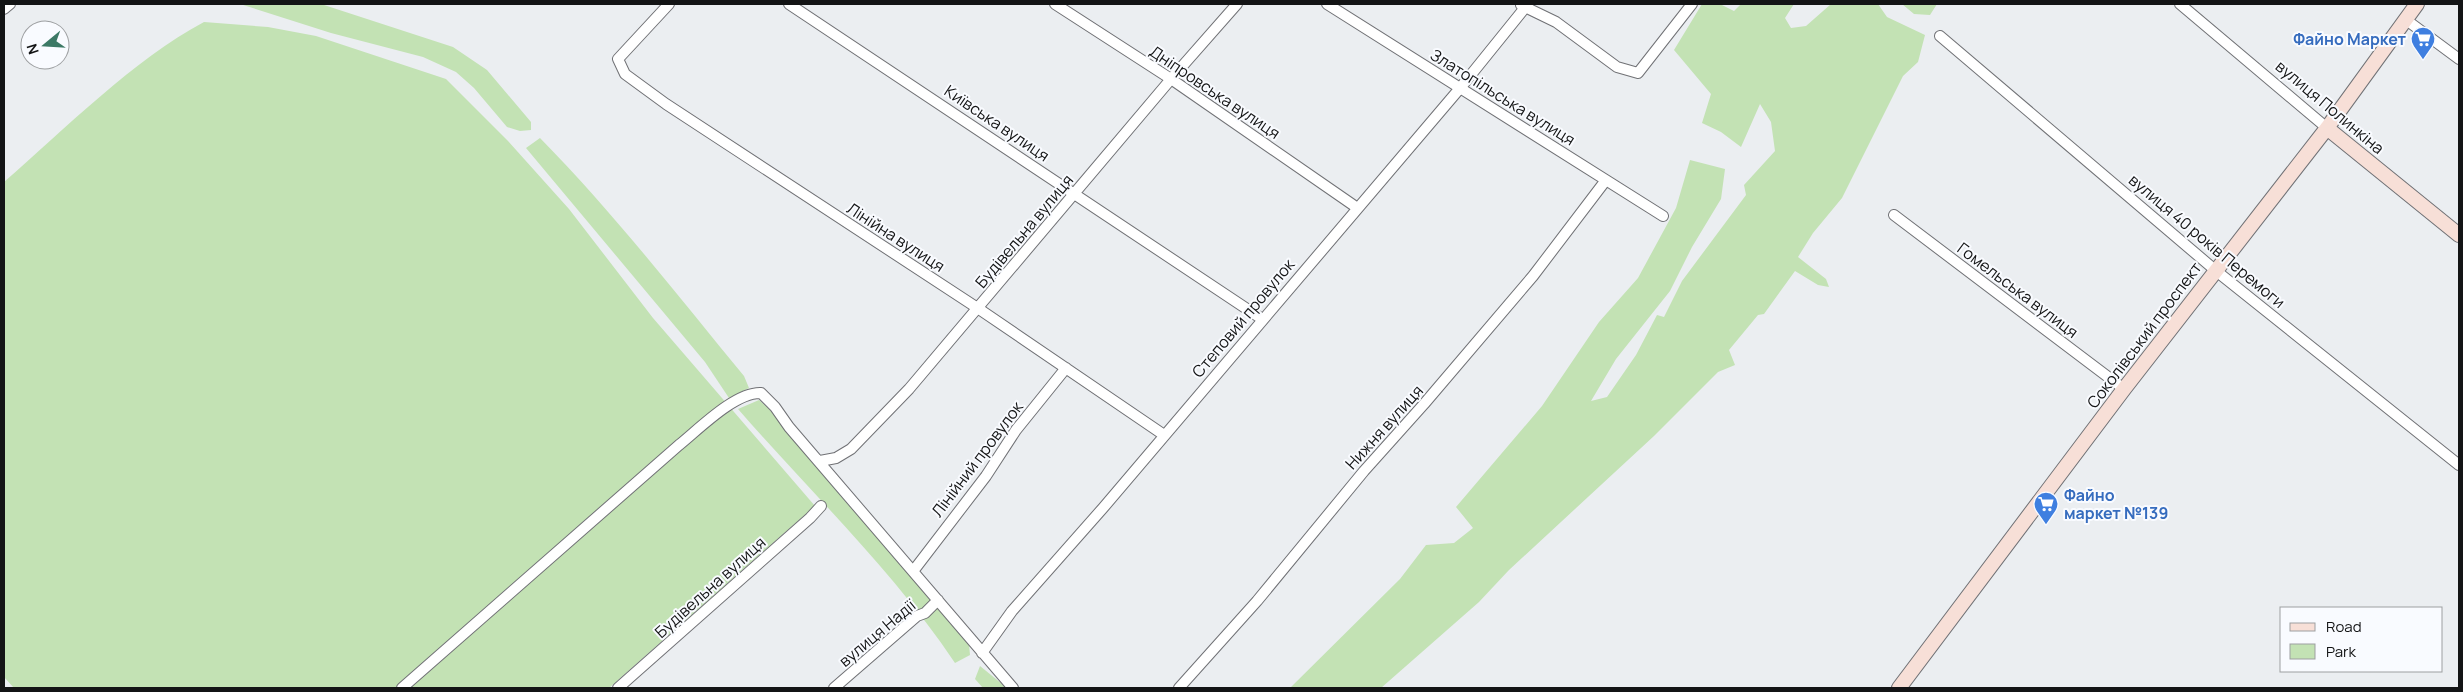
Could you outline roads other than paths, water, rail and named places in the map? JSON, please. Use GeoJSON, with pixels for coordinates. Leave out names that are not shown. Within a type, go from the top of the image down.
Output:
{"type":"FeatureCollection","features":[{"type":"Feature","properties":{"kind":"street"},"geometry":{"type":"LineString","coordinates":[[4,9],[10,4]]}},
{"type":"Feature","properties":{"kind":"street","name":"Лінійна вулиця"},"geometry":{"type":"LineString","coordinates":[[669,4],[618,59],[625,74],[640,86],[979,309],[1164,434]]}},
{"type":"Feature","properties":{"kind":"street","name":"Київська вулиця"},"geometry":{"type":"LineString","coordinates":[[789,4],[1262,319]]}},
{"type":"Feature","properties":{"kind":"street","name":"Дніпровська вулиця"},"geometry":{"type":"LineString","coordinates":[[1055,4],[1171,79],[1356,207]]}},
{"type":"Feature","properties":{"kind":"street","name":"Будівельна вулиця"},"geometry":{"type":"LineString","coordinates":[[820,461],[836,458],[851,449],[909,389],[979,309],[1171,79],[1237,4]]}},
{"type":"Feature","properties":{"kind":"street","name":"Златопільська вулиця"},"geometry":{"type":"LineString","coordinates":[[1327,4],[1663,216]]}},
{"type":"Feature","properties":{"kind":"street"},"geometry":{"type":"LineString","coordinates":[[1524,5],[1556,22],[1618,67],[1638,73],[1692,4]]}},
{"type":"Feature","properties":{"kind":"street","name":"вулиця Полинкіна"},"geometry":{"type":"LineString","coordinates":[[2181,4],[2327,128],[2459,235]]}},
{"type":"Feature","properties":{"kind":"street","name":"Соколівський проспект"},"geometry":{"type":"LineString","coordinates":[[1899,688],[2124,389],[2327,128],[2417,4]]}},
{"type":"Feature","properties":{"kind":"street","name":"Степовий провулок"},"geometry":{"type":"LineString","coordinates":[[982,653],[1012,611],[1356,207],[1461,87],[1524,5]]}},
{"type":"Feature","properties":{"kind":"street"},"geometry":{"type":"LineString","coordinates":[[2406,19],[2459,59]]}},
{"type":"Feature","properties":{"kind":"street","name":"вулиця 40 років Перемоги"},"geometry":{"type":"LineString","coordinates":[[1940,36],[2215,270],[2459,465]]}},
{"type":"Feature","properties":{"kind":"street","name":"Нижня вулиця"},"geometry":{"type":"LineString","coordinates":[[1179,688],[1257,601],[1364,471],[1533,276],[1606,180]]}},
{"type":"Feature","properties":{"kind":"street","name":"Гомельська вулиця"},"geometry":{"type":"LineString","coordinates":[[1894,215],[2124,389]]}},
{"type":"Feature","properties":{"kind":"street","name":"Лінійний провулок"},"geometry":{"type":"LineString","coordinates":[[914,570],[986,476],[1016,430],[1066,368]]}},
{"type":"Feature","properties":{"kind":"street"},"geometry":{"type":"LineString","coordinates":[[402,688],[679,445],[723,409],[750,393],[761,393],[1013,688]]}},
{"type":"Feature","properties":{"kind":"street","name":"Будівельна вулиця"},"geometry":{"type":"LineString","coordinates":[[618,688],[810,518],[821,506]]}},
{"type":"Feature","properties":{"kind":"street","name":"вулиця Надії"},"geometry":{"type":"LineString","coordinates":[[834,688],[917,616],[925,613],[938,600]]}},
{"type":"Feature","properties":{"kind":"place","name":"Файно Маркет"},"geometry":{"type":"Point","coordinates":[2423,60]}},
{"type":"Feature","properties":{"kind":"place","name":"Файно маркет №139"},"geometry":{"type":"Point","coordinates":[2046,525]}}]}
